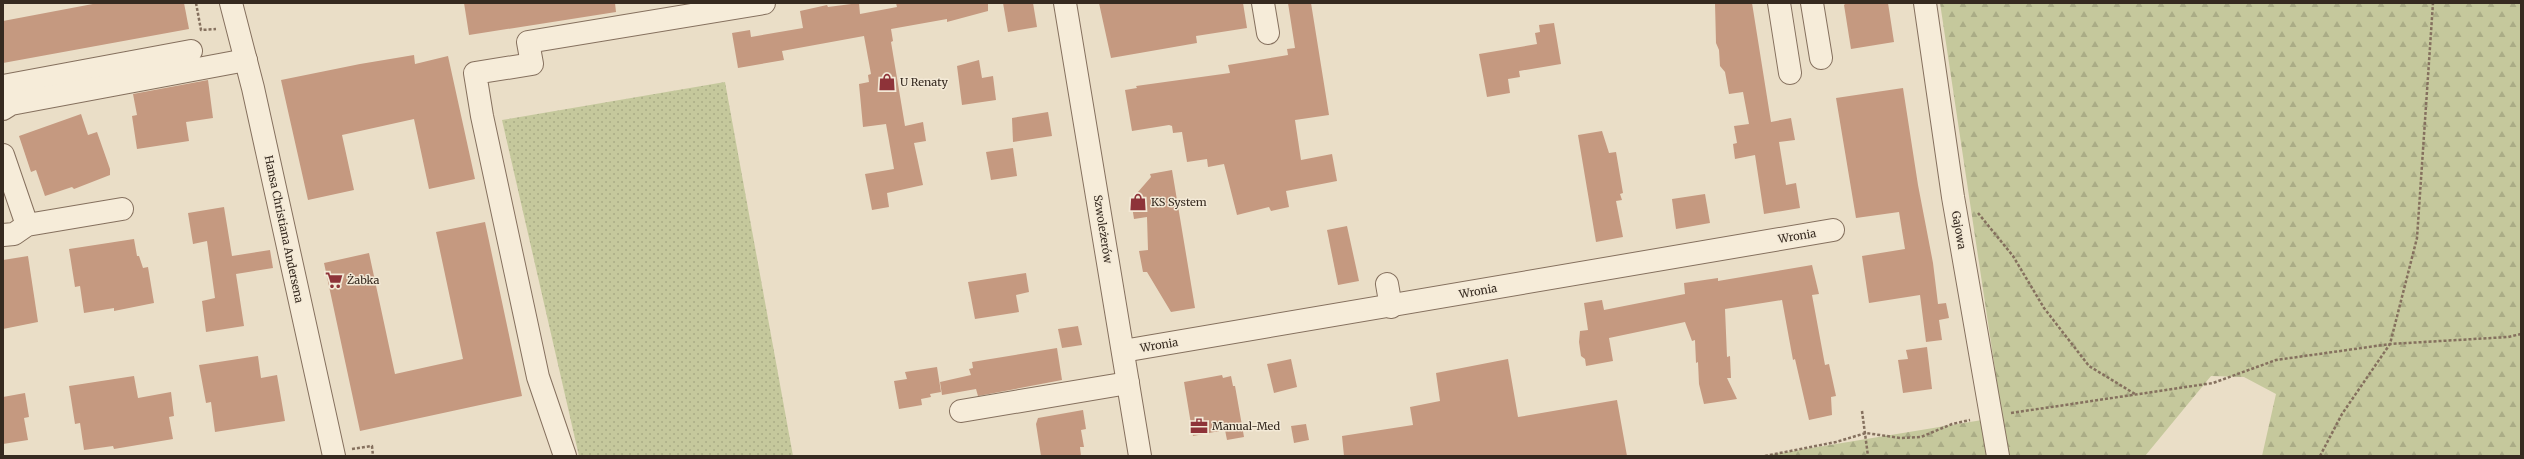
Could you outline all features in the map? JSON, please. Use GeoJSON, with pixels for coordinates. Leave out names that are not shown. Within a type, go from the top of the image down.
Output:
{"type":"FeatureCollection","features":[{"type":"Feature","properties":{"kind":"street","name":"Hansa Christiana Andersena"},"geometry":{"type":"LineString","coordinates":[[231,3],[246,60],[334,456]]}},
{"type":"Feature","properties":{"kind":"street"},"geometry":{"type":"LineString","coordinates":[[565,456],[538,377],[482,116],[475,73],[532,64],[528,42],[764,3]]}},
{"type":"Feature","properties":{"kind":"street","name":"Szwoleżerów"},"geometry":{"type":"LineString","coordinates":[[1065,3],[1140,456]]}},
{"type":"Feature","properties":{"kind":"street"},"geometry":{"type":"LineString","coordinates":[[1263,3],[1268,34]]}},
{"type":"Feature","properties":{"kind":"street"},"geometry":{"type":"LineString","coordinates":[[1778,3],[1790,73]]}},
{"type":"Feature","properties":{"kind":"street"},"geometry":{"type":"LineString","coordinates":[[1812,3],[1821,58]]}},
{"type":"Feature","properties":{"kind":"street","name":"Gajowa"},"geometry":{"type":"LineString","coordinates":[[1925,3],[1953,197],[1998,456]]}},
{"type":"Feature","properties":{"kind":"street"},"geometry":{"type":"LineString","coordinates":[[3,86],[191,52]]}},
{"type":"Feature","properties":{"kind":"street"},"geometry":{"type":"LineString","coordinates":[[3,109],[10,104],[246,60]]}},
{"type":"Feature","properties":{"kind":"street"},"geometry":{"type":"LineString","coordinates":[[3,155],[27,225]]}},
{"type":"Feature","properties":{"kind":"street"},"geometry":{"type":"LineString","coordinates":[[3,235],[14,234],[27,225],[122,209]]}},
{"type":"Feature","properties":{"kind":"street","name":"Wronia"},"geometry":{"type":"LineString","coordinates":[[1123,351],[1391,307],[1558,276],[1833,230]]}},
{"type":"Feature","properties":{"kind":"street"},"geometry":{"type":"LineString","coordinates":[[1387,284],[1391,307]]}},
{"type":"Feature","properties":{"kind":"street"},"geometry":{"type":"LineString","coordinates":[[961,411],[1128,383]]}},
{"type":"Feature","properties":{"kind":"path"},"geometry":{"type":"LineString","coordinates":[[196,3],[202,30],[215,28],[216,34]]}},
{"type":"Feature","properties":{"kind":"path"},"geometry":{"type":"LineString","coordinates":[[2320,456],[2342,414],[2390,344],[2417,238],[2433,3]]}},
{"type":"Feature","properties":{"kind":"path"},"geometry":{"type":"LineString","coordinates":[[1953,197],[1979,214],[2013,256],[2044,308],[2090,366],[2135,394]]}},
{"type":"Feature","properties":{"kind":"path"},"geometry":{"type":"LineString","coordinates":[[1765,456],[1836,442],[1866,433],[1900,438],[1921,437],[1952,424],[1992,416],[2213,383],[2276,360],[2390,344],[2508,337],[2521,334]]}},
{"type":"Feature","properties":{"kind":"path"},"geometry":{"type":"LineString","coordinates":[[1862,411],[1868,456]]}},
{"type":"Feature","properties":{"kind":"green space"},"geometry":{"type":"Polygon","coordinates":[[[1940,3],[2521,3],[2521,456],[2262,456],[2276,394],[2244,377],[2211,376],[2145,456],[2008,456],[1940,3]]]}},
{"type":"Feature","properties":{"kind":"green space"},"geometry":{"type":"Polygon","coordinates":[[[725,82],[793,456],[579,456],[502,120],[725,82]]]}},
{"type":"Feature","properties":{"kind":"green space"},"geometry":{"type":"Polygon","coordinates":[[[1982,420],[1988,456],[1762,456],[1982,420]]]}},
{"type":"Feature","properties":{"kind":"building"},"geometry":{"type":"Polygon","coordinates":[[[98,3],[184,3],[189,29],[3,63],[3,21],[98,3]]]}},
{"type":"Feature","properties":{"kind":"building"},"geometry":{"type":"Polygon","coordinates":[[[464,3],[615,3],[616,12],[469,35],[464,3]]]}},
{"type":"Feature","properties":{"kind":"building"},"geometry":{"type":"Polygon","coordinates":[[[859,3],[860,14],[897,7],[896,3],[988,3],[988,11],[947,22],[947,19],[891,29],[893,41],[891,42],[905,126],[923,122],[926,141],[914,143],[923,185],[887,193],[889,207],[872,210],[865,174],[894,169],[886,124],[863,127],[859,84],[869,82],[868,75],[871,74],[864,36],[782,51],[784,60],[738,68],[732,33],[750,30],[751,37],[803,28],[800,11],[827,5],[828,7],[859,3]]]}},
{"type":"Feature","properties":{"kind":"building"},"geometry":{"type":"Polygon","coordinates":[[[1003,3],[1033,3],[1037,27],[1008,32],[1003,3]]]}},
{"type":"Feature","properties":{"kind":"building"},"geometry":{"type":"Polygon","coordinates":[[[1099,3],[1243,3],[1247,28],[1196,36],[1197,43],[1111,58],[1099,3]]]}},
{"type":"Feature","properties":{"kind":"building"},"geometry":{"type":"Polygon","coordinates":[[[1288,3],[1311,3],[1329,115],[1295,120],[1301,160],[1332,154],[1337,181],[1286,191],[1289,207],[1271,211],[1269,207],[1237,215],[1224,164],[1208,167],[1207,159],[1187,162],[1182,132],[1173,133],[1172,126],[1169,125],[1132,131],[1125,90],[1137,88],[1136,86],[1230,73],[1228,65],[1288,55],[1287,49],[1295,48],[1288,3]]]}},
{"type":"Feature","properties":{"kind":"building"},"geometry":{"type":"Polygon","coordinates":[[[1715,3],[1752,3],[1771,122],[1791,118],[1795,140],[1779,142],[1786,185],[1796,183],[1800,208],[1764,214],[1755,155],[1735,159],[1733,144],[1737,143],[1734,126],[1749,124],[1743,92],[1729,94],[1725,72],[1720,66],[1719,50],[1716,43],[1715,3]]]}},
{"type":"Feature","properties":{"kind":"building"},"geometry":{"type":"Polygon","coordinates":[[[1846,3],[1888,3],[1894,42],[1851,49],[1844,5],[1846,3]]]}},
{"type":"Feature","properties":{"kind":"building"},"geometry":{"type":"Polygon","coordinates":[[[1554,23],[1561,64],[1519,71],[1520,77],[1508,79],[1510,93],[1487,97],[1479,54],[1537,44],[1535,33],[1540,32],[1539,25],[1554,23]]]}},
{"type":"Feature","properties":{"kind":"building"},"geometry":{"type":"Polygon","coordinates":[[[414,55],[415,64],[448,56],[475,179],[429,189],[414,119],[342,135],[354,190],[308,200],[281,80],[414,55]]]}},
{"type":"Feature","properties":{"kind":"building"},"geometry":{"type":"Polygon","coordinates":[[[979,60],[982,78],[993,76],[996,100],[962,105],[957,66],[979,60]]]}},
{"type":"Feature","properties":{"kind":"building"},"geometry":{"type":"Polygon","coordinates":[[[208,80],[213,118],[186,122],[189,141],[137,149],[132,116],[137,115],[133,94],[208,80]]]}},
{"type":"Feature","properties":{"kind":"building"},"geometry":{"type":"Polygon","coordinates":[[[1903,88],[1918,185],[1933,263],[1938,304],[1946,303],[1949,318],[1939,320],[1942,340],[1926,342],[1920,295],[1869,303],[1862,256],[1905,249],[1899,212],[1856,218],[1836,98],[1903,88]]]}},
{"type":"Feature","properties":{"kind":"building"},"geometry":{"type":"Polygon","coordinates":[[[1048,112],[1052,136],[1013,142],[1012,118],[1048,112]]]}},
{"type":"Feature","properties":{"kind":"building"},"geometry":{"type":"Polygon","coordinates":[[[81,114],[88,135],[97,132],[110,169],[110,175],[74,189],[72,187],[45,196],[36,170],[31,172],[19,136],[81,114]]]}},
{"type":"Feature","properties":{"kind":"building"},"geometry":{"type":"Polygon","coordinates":[[[1602,131],[1609,153],[1616,152],[1623,193],[1620,194],[1622,200],[1616,201],[1623,237],[1596,242],[1578,135],[1602,131]]]}},
{"type":"Feature","properties":{"kind":"building"},"geometry":{"type":"Polygon","coordinates":[[[1013,148],[1017,176],[991,180],[986,152],[1013,148]]]}},
{"type":"Feature","properties":{"kind":"building"},"geometry":{"type":"Polygon","coordinates":[[[1172,170],[1195,308],[1171,312],[1147,272],[1143,272],[1139,251],[1148,250],[1147,217],[1134,219],[1131,200],[1151,177],[1150,174],[1172,170]]]}},
{"type":"Feature","properties":{"kind":"building"},"geometry":{"type":"Polygon","coordinates":[[[1705,194],[1710,223],[1676,229],[1672,199],[1705,194]]]}},
{"type":"Feature","properties":{"kind":"building"},"geometry":{"type":"Polygon","coordinates":[[[224,207],[232,256],[270,250],[273,268],[236,274],[244,326],[206,332],[202,301],[215,298],[207,241],[193,244],[188,213],[224,207]]]}},
{"type":"Feature","properties":{"kind":"building"},"geometry":{"type":"Polygon","coordinates":[[[485,222],[522,396],[360,431],[324,263],[369,253],[395,374],[463,359],[436,232],[485,222]]]}},
{"type":"Feature","properties":{"kind":"building"},"geometry":{"type":"Polygon","coordinates":[[[1347,226],[1359,281],[1338,285],[1327,230],[1347,226]]]}},
{"type":"Feature","properties":{"kind":"building"},"geometry":{"type":"Polygon","coordinates":[[[134,239],[137,256],[139,256],[143,268],[148,267],[154,303],[114,311],[114,308],[84,313],[80,286],[75,287],[69,249],[134,239]]]}},
{"type":"Feature","properties":{"kind":"building"},"geometry":{"type":"Polygon","coordinates":[[[28,256],[38,322],[3,329],[3,260],[28,256]]]}},
{"type":"Feature","properties":{"kind":"building"},"geometry":{"type":"Polygon","coordinates":[[[1812,265],[1819,294],[1812,295],[1825,365],[1829,364],[1836,396],[1831,397],[1832,415],[1809,420],[1795,359],[1793,360],[1782,300],[1725,309],[1727,357],[1730,356],[1731,378],[1727,378],[1737,399],[1704,404],[1699,384],[1698,362],[1696,363],[1695,340],[1692,341],[1685,322],[1609,338],[1613,361],[1586,366],[1585,359],[1581,356],[1579,342],[1580,331],[1588,330],[1584,303],[1602,300],[1604,310],[1685,294],[1684,283],[1718,278],[1718,281],[1812,265]]]}},
{"type":"Feature","properties":{"kind":"building"},"geometry":{"type":"Polygon","coordinates":[[[1026,273],[1029,292],[1016,295],[1019,312],[975,319],[968,282],[1026,273]]]}},
{"type":"Feature","properties":{"kind":"building"},"geometry":{"type":"Polygon","coordinates":[[[1078,326],[1082,345],[1062,348],[1058,329],[1078,326]]]}},
{"type":"Feature","properties":{"kind":"building"},"geometry":{"type":"Polygon","coordinates":[[[1927,347],[1932,389],[1903,393],[1898,360],[1908,359],[1906,350],[1927,347]]]}},
{"type":"Feature","properties":{"kind":"building"},"geometry":{"type":"Polygon","coordinates":[[[1057,348],[1062,380],[978,396],[976,389],[942,395],[940,382],[971,375],[969,369],[973,368],[972,362],[1057,348]]]}},
{"type":"Feature","properties":{"kind":"building"},"geometry":{"type":"Polygon","coordinates":[[[258,356],[261,378],[277,375],[285,421],[215,432],[211,402],[206,403],[199,365],[258,356]]]}},
{"type":"Feature","properties":{"kind":"building"},"geometry":{"type":"Polygon","coordinates":[[[1291,359],[1297,387],[1274,393],[1267,364],[1291,359]]]}},
{"type":"Feature","properties":{"kind":"building"},"geometry":{"type":"Polygon","coordinates":[[[1508,359],[1518,417],[1617,400],[1627,456],[1344,456],[1342,436],[1413,425],[1410,407],[1440,401],[1436,373],[1508,359]]]}},
{"type":"Feature","properties":{"kind":"building"},"geometry":{"type":"Polygon","coordinates":[[[937,367],[941,392],[930,394],[931,397],[921,399],[922,405],[899,409],[894,381],[907,379],[905,372],[937,367]]]}},
{"type":"Feature","properties":{"kind":"building"},"geometry":{"type":"Polygon","coordinates":[[[1222,375],[1223,378],[1231,376],[1233,386],[1235,386],[1244,437],[1227,440],[1225,430],[1193,436],[1184,382],[1222,375]]]}},
{"type":"Feature","properties":{"kind":"building"},"geometry":{"type":"Polygon","coordinates":[[[134,376],[138,398],[171,392],[174,416],[169,417],[173,439],[114,449],[113,446],[84,450],[80,423],[75,424],[69,386],[134,376]]]}},
{"type":"Feature","properties":{"kind":"building"},"geometry":{"type":"Polygon","coordinates":[[[25,393],[29,417],[24,418],[28,440],[3,444],[3,397],[25,393]]]}},
{"type":"Feature","properties":{"kind":"building"},"geometry":{"type":"Polygon","coordinates":[[[1083,410],[1086,429],[1081,430],[1084,447],[1080,447],[1081,456],[1041,456],[1036,424],[1038,418],[1083,410]]]}},
{"type":"Feature","properties":{"kind":"building"},"geometry":{"type":"Polygon","coordinates":[[[1306,424],[1309,440],[1294,443],[1291,426],[1306,424]]]}},
{"type":"Feature","properties":{"kind":"place","name":"U Renaty"},"geometry":{"type":"Point","coordinates":[887,82]}},
{"type":"Feature","properties":{"kind":"place","name":"KS System"},"geometry":{"type":"Point","coordinates":[1138,202]}},
{"type":"Feature","properties":{"kind":"place","name":"Żabka"},"geometry":{"type":"Point","coordinates":[334,280]}},
{"type":"Feature","properties":{"kind":"place","name":"Manual-Med"},"geometry":{"type":"Point","coordinates":[1199,426]}}]}
